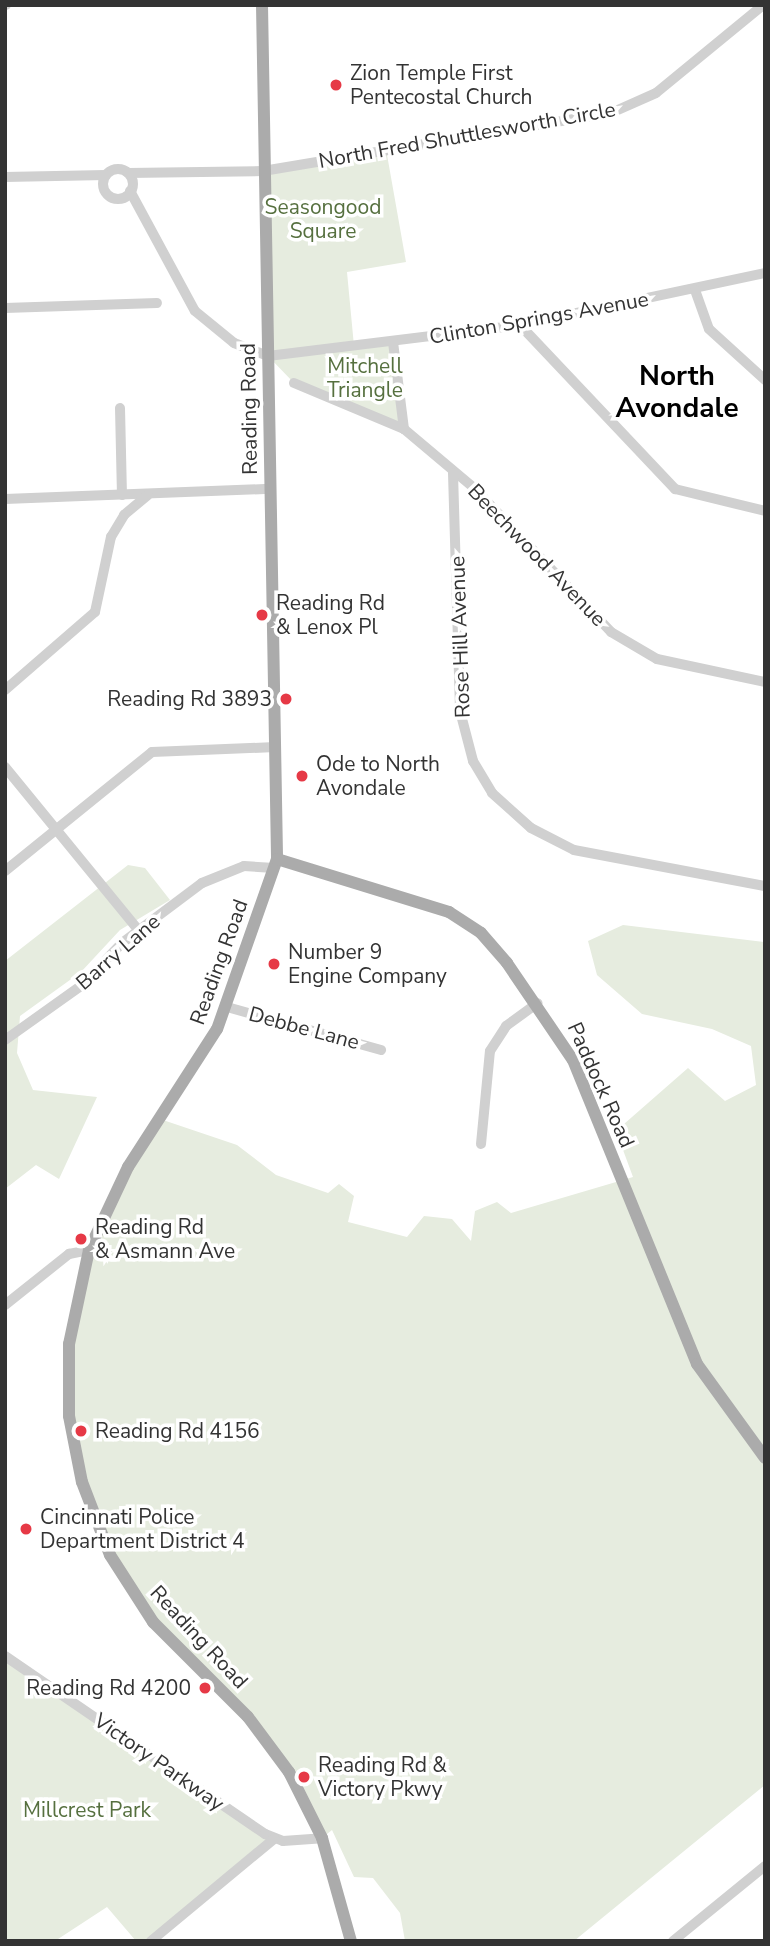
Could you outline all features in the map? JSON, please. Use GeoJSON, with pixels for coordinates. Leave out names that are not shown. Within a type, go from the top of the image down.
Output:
{"type":"FeatureCollection","features":[{"type":"Feature","properties":{"kind":"main road","name":"Reading Road"},"geometry":{"type":"LineString","coordinates":[[262,5],[275,864],[227,1007],[187,1082],[128,1167],[89,1250],[68,1376],[71,1437],[89,1506],[136,1600],[266,1738],[323,1838],[351,1941]]}},
{"type":"Feature","properties":{"kind":"main road","name":"Paddock Road"},"geometry":{"type":"LineString","coordinates":[[275,864],[459,916],[481,933],[538,1003],[573,1060],[696,1364],[765,1458]]}},
{"type":"Feature","properties":{"kind":"street","name":"North Fred Shuttlesworth Circle"},"geometry":{"type":"LineString","coordinates":[[5,177],[263,171],[636,105],[763,5]]}},
{"type":"Feature","properties":{"kind":"street","name":"Clinton Springs Avenue"},"geometry":{"type":"LineString","coordinates":[[128,173],[134,207],[195,311],[234,342],[268,356],[520,325],[765,273]]}},
{"type":"Feature","properties":{"kind":"street"},"geometry":{"type":"LineString","coordinates":[[103,187],[106,174]]}},
{"type":"Feature","properties":{"kind":"street"},"geometry":{"type":"LineString","coordinates":[[120,198],[151,174]]}},
{"type":"Feature","properties":{"kind":"street","name":"Clinton Springs Avenue"},"geometry":{"type":"LineString","coordinates":[[87,175],[134,207]]}},
{"type":"Feature","properties":{"kind":"street"},"geometry":{"type":"LineString","coordinates":[[695,290],[709,329],[765,380]]}},
{"type":"Feature","properties":{"kind":"street"},"geometry":{"type":"LineString","coordinates":[[5,308],[157,303]]}},
{"type":"Feature","properties":{"kind":"street"},"geometry":{"type":"LineString","coordinates":[[520,325],[675,489],[765,511]]}},
{"type":"Feature","properties":{"kind":"street"},"geometry":{"type":"LineString","coordinates":[[393,342],[404,429]]}},
{"type":"Feature","properties":{"kind":"street","name":"Beechwood Avenue"},"geometry":{"type":"LineString","coordinates":[[295,383],[404,429],[453,473],[626,644],[672,664],[765,682]]}},
{"type":"Feature","properties":{"kind":"street"},"geometry":{"type":"LineString","coordinates":[[120,408],[122,495]]}},
{"type":"Feature","properties":{"kind":"street","name":"Rose Hill Avenue"},"geometry":{"type":"LineString","coordinates":[[453,473],[460,711],[473,761],[492,793],[531,828],[574,850],[765,886]]}},
{"type":"Feature","properties":{"kind":"street"},"geometry":{"type":"LineString","coordinates":[[5,499],[270,489]]}},
{"type":"Feature","properties":{"kind":"street"},"geometry":{"type":"LineString","coordinates":[[5,690],[96,612],[111,537],[124,515],[152,494]]}},
{"type":"Feature","properties":{"kind":"street"},"geometry":{"type":"LineString","coordinates":[[5,870],[152,752],[275,747]]}},
{"type":"Feature","properties":{"kind":"street"},"geometry":{"type":"LineString","coordinates":[[5,767],[139,931]]}},
{"type":"Feature","properties":{"kind":"street","name":"Barry Lane"},"geometry":{"type":"LineString","coordinates":[[5,1040],[82,985],[139,931],[216,876],[255,864],[275,864]]}},
{"type":"Feature","properties":{"kind":"street"},"geometry":{"type":"LineString","coordinates":[[481,1144],[482,1093],[494,1042],[538,1003]]}},
{"type":"Feature","properties":{"kind":"street","name":"Debbe Lane"},"geometry":{"type":"LineString","coordinates":[[227,1007],[381,1050]]}},
{"type":"Feature","properties":{"kind":"street"},"geometry":{"type":"LineString","coordinates":[[5,1305],[69,1254],[89,1250]]}},
{"type":"Feature","properties":{"kind":"street","name":"Victory Parkway"},"geometry":{"type":"LineString","coordinates":[[5,1656],[274,1839]]}},
{"type":"Feature","properties":{"kind":"street"},"geometry":{"type":"LineString","coordinates":[[151,1941],[274,1839],[323,1838]]}},
{"type":"Feature","properties":{"kind":"street"},"geometry":{"type":"LineString","coordinates":[[673,1941],[685,1937],[765,1866]]}},
{"type":"Feature","properties":{"kind":"green space","name":"Seasongood Square"},"geometry":{"type":"Polygon","coordinates":[[[386,149],[406,262],[347,272],[354,346],[393,342],[404,429],[294,383],[268,356],[263,171],[386,149]]]}},
{"type":"Feature","properties":{"kind":"green space"},"geometry":{"type":"Polygon","coordinates":[[[128,865],[145,868],[170,900],[120,930],[81,972],[20,1016],[17,1053],[33,1090],[97,1097],[59,1179],[36,1165],[5,1189],[5,961],[128,865]]]}},
{"type":"Feature","properties":{"kind":"green space"},"geometry":{"type":"Polygon","coordinates":[[[623,925],[765,942],[765,1785],[574,1941],[405,1941],[400,1913],[373,1878],[354,1877],[332,1830],[322,1838],[289,1772],[136,1600],[82,1482],[68,1376],[89,1250],[160,1119],[237,1145],[276,1175],[328,1193],[339,1184],[354,1196],[348,1222],[407,1237],[424,1216],[452,1219],[471,1241],[475,1211],[497,1202],[511,1213],[633,1177],[616,1131],[688,1068],[725,1101],[756,1085],[751,1046],[712,1029],[642,1014],[597,975],[588,941],[623,925]]]}},
{"type":"Feature","properties":{"kind":"green space","name":"Millcrest Park"},"geometry":{"type":"Polygon","coordinates":[[[5,1656],[274,1839],[151,1941],[136,1941],[107,1907],[55,1941],[5,1941],[5,1656]]]}},
{"type":"Feature","properties":{"kind":"place","name":"Zion Temple First Pentecostal Church"},"geometry":{"type":"Point","coordinates":[336,85]}},
{"type":"Feature","properties":{"kind":"place","name":"Reading Rd & Lenox Pl"},"geometry":{"type":"Point","coordinates":[262,615]}},
{"type":"Feature","properties":{"kind":"place","name":"Reading Rd 3893"},"geometry":{"type":"Point","coordinates":[286,699]}},
{"type":"Feature","properties":{"kind":"place","name":"Ode to North Avondale"},"geometry":{"type":"Point","coordinates":[302,776]}},
{"type":"Feature","properties":{"kind":"place","name":"Number 9 Engine Company"},"geometry":{"type":"Point","coordinates":[274,964]}},
{"type":"Feature","properties":{"kind":"place","name":"Reading Rd & Asmann Ave"},"geometry":{"type":"Point","coordinates":[81,1239]}},
{"type":"Feature","properties":{"kind":"place","name":"Reading Rd 4156"},"geometry":{"type":"Point","coordinates":[81,1431]}},
{"type":"Feature","properties":{"kind":"place","name":"Cincinnati Police Department District 4"},"geometry":{"type":"Point","coordinates":[26,1529]}},
{"type":"Feature","properties":{"kind":"place","name":"Reading Rd 4200"},"geometry":{"type":"Point","coordinates":[205,1688]}},
{"type":"Feature","properties":{"kind":"place","name":"Reading Rd & Victory Pkwy"},"geometry":{"type":"Point","coordinates":[304,1777]}},
{"type":"Feature","properties":{"kind":"district","name":"North Avondale"},"geometry":{"type":"Point","coordinates":[677,392]}},
{"type":"Feature","properties":{"kind":"park label","name":"Mitchell Triangle"},"geometry":{"type":"Point","coordinates":[365,378]}}]}
